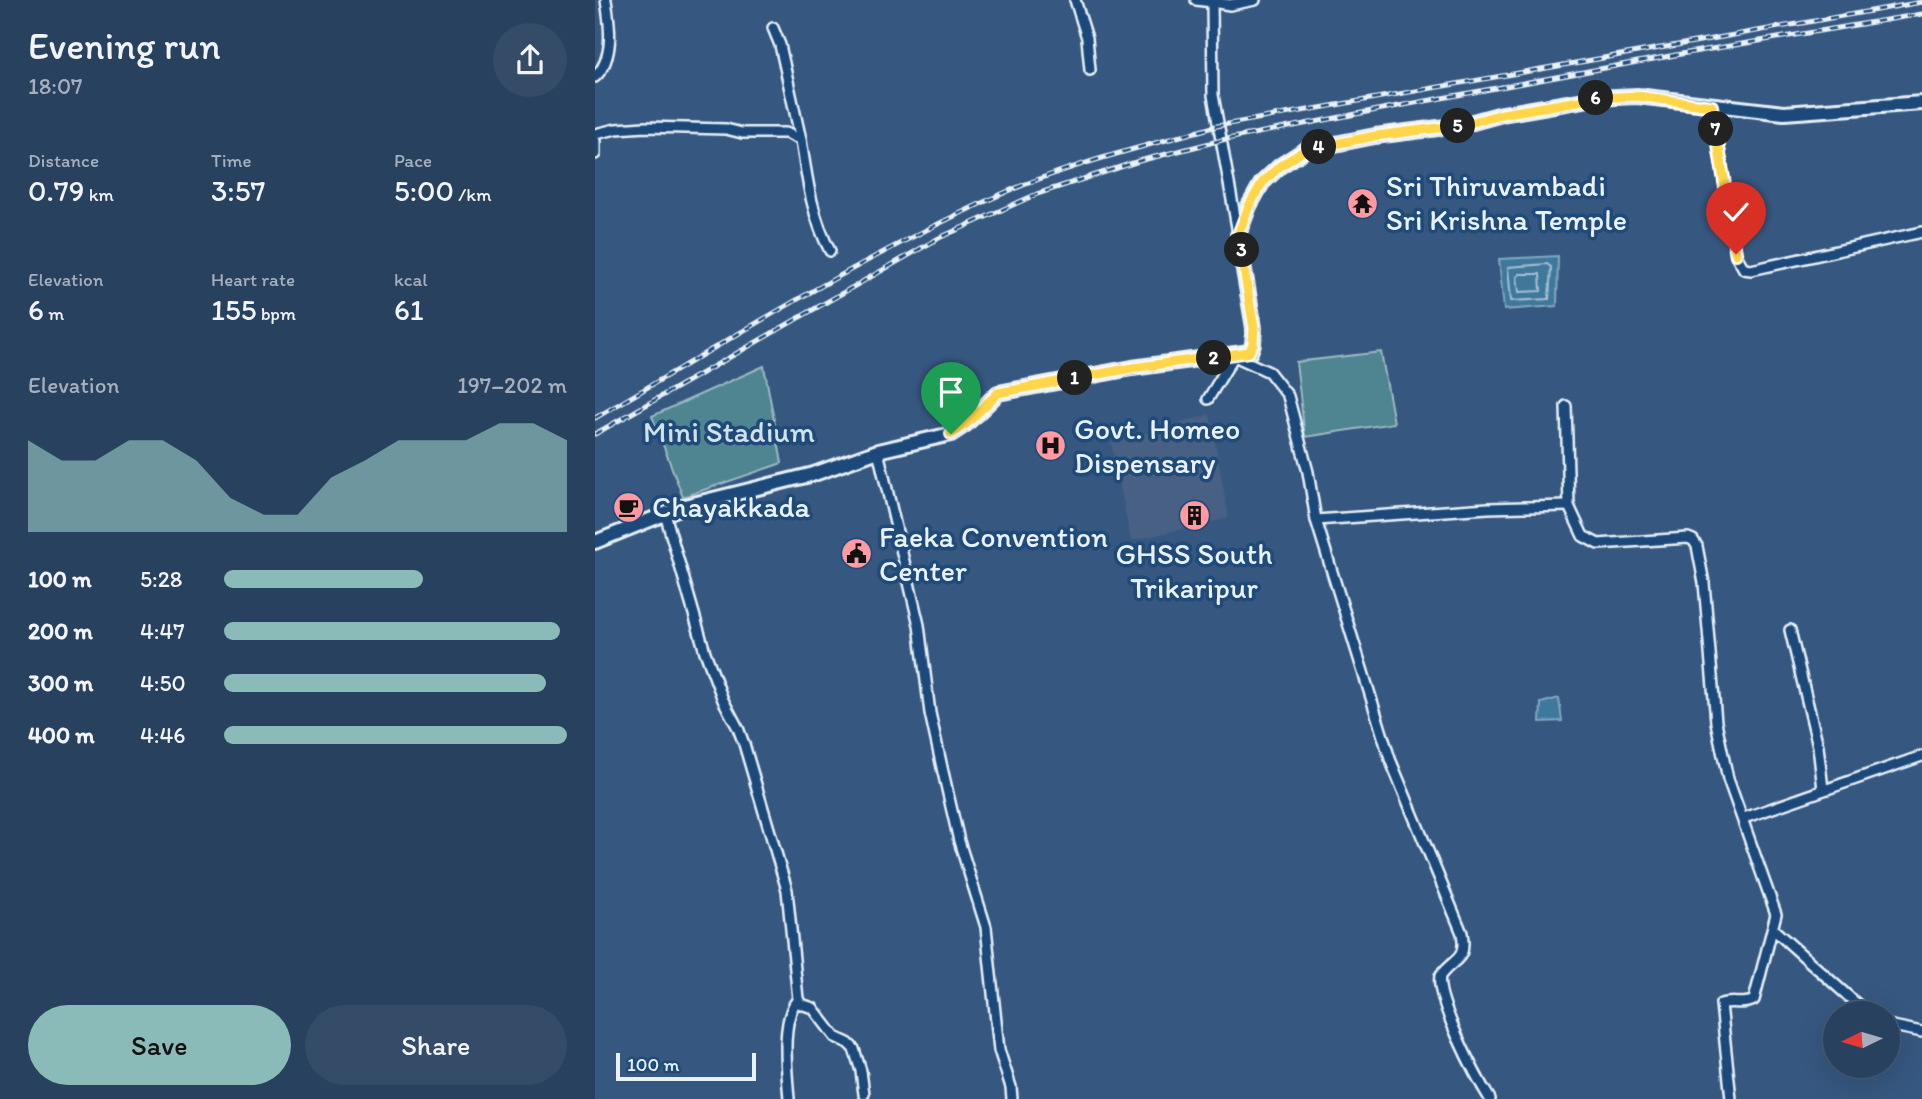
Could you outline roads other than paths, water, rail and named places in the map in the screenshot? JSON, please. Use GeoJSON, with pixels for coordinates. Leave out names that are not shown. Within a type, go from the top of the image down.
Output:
{"type":"FeatureCollection","features":[{"type":"Feature","properties":{"kind":"main road"},"geometry":{"type":"LineString","coordinates":[[595,542],[685,506],[814,474],[879,451],[951,434],[966,424],[998,393],[1132,368],[1249,352],[1253,344],[1254,328],[1238,235],[1249,206],[1262,183],[1280,166],[1305,150],[1375,136],[1462,125],[1502,114],[1596,98],[1637,96],[1784,113],[1922,103]]}},
{"type":"Feature","properties":{"kind":"street"},"geometry":{"type":"LineString","coordinates":[[595,77],[605,67],[608,47],[609,21],[606,0]]}},
{"type":"Feature","properties":{"kind":"street"},"geometry":{"type":"LineString","coordinates":[[1075,0],[1087,38],[1090,70]]}},
{"type":"Feature","properties":{"kind":"street"},"geometry":{"type":"LineString","coordinates":[[1196,0],[1230,5],[1255,0]]}},
{"type":"Feature","properties":{"kind":"street"},"geometry":{"type":"LineString","coordinates":[[1212,1],[1213,95],[1238,235]]}},
{"type":"Feature","properties":{"kind":"street"},"geometry":{"type":"LineString","coordinates":[[773,29],[780,45],[801,140],[809,195],[824,239],[831,251]]}},
{"type":"Feature","properties":{"kind":"street"},"geometry":{"type":"LineString","coordinates":[[1712,106],[1736,254],[1744,269],[1751,270],[1922,232]]}},
{"type":"Feature","properties":{"kind":"street"},"geometry":{"type":"LineString","coordinates":[[595,134],[645,127],[726,129],[742,133],[786,133],[801,140]]}},
{"type":"Feature","properties":{"kind":"street"},"geometry":{"type":"LineString","coordinates":[[595,141],[595,153]]}},
{"type":"Feature","properties":{"kind":"street"},"geometry":{"type":"LineString","coordinates":[[1208,399],[1234,356],[1269,372],[1288,396],[1308,472],[1316,520],[1390,759],[1462,933],[1463,952],[1460,959],[1440,976],[1440,993],[1490,1099]]}},
{"type":"Feature","properties":{"kind":"street"},"geometry":{"type":"LineString","coordinates":[[1566,406],[1569,506],[1583,536],[1598,544],[1688,538],[1697,546],[1704,583],[1716,722],[1728,779],[1776,914],[1754,1000],[1721,1004],[1731,1099]]}},
{"type":"Feature","properties":{"kind":"street"},"geometry":{"type":"LineString","coordinates":[[879,451],[919,625],[930,713],[943,772],[959,841],[986,927],[998,1040],[1012,1099]]}},
{"type":"Feature","properties":{"kind":"street"},"geometry":{"type":"LineString","coordinates":[[1316,520],[1488,508],[1569,506]]}},
{"type":"Feature","properties":{"kind":"street"},"geometry":{"type":"LineString","coordinates":[[665,514],[705,652],[723,701],[744,744],[779,859],[787,890],[798,999],[801,1004],[813,1008],[835,1037],[855,1049],[862,1071],[864,1094]]}},
{"type":"Feature","properties":{"kind":"street"},"geometry":{"type":"LineString","coordinates":[[1790,630],[1818,746],[1823,789]]}},
{"type":"Feature","properties":{"kind":"street"},"geometry":{"type":"LineString","coordinates":[[1744,818],[1922,756]]}},
{"type":"Feature","properties":{"kind":"street"},"geometry":{"type":"LineString","coordinates":[[1773,929],[1854,1001]]}},
{"type":"Feature","properties":{"kind":"street"},"geometry":{"type":"LineString","coordinates":[[789,1099],[786,1062],[788,1019],[791,1007],[798,999]]}},
{"type":"Feature","properties":{"kind":"street"},"geometry":{"type":"LineString","coordinates":[[1901,1028],[1922,1032]]}},
{"type":"Feature","properties":{"kind":"water"},"geometry":{"type":"Polygon","coordinates":[[[1558,256],[1557,306],[1504,310],[1499,259],[1558,256]]]}},
{"type":"Feature","properties":{"kind":"water"},"geometry":{"type":"Polygon","coordinates":[[[1559,698],[1562,721],[1540,722],[1541,703],[1559,698]]]}},
{"type":"Feature","properties":{"kind":"railway"},"geometry":{"type":"LineString","coordinates":[[595,418],[892,247],[995,197],[1076,166],[1217,126],[1922,2]]}},
{"type":"Feature","properties":{"kind":"railway"},"geometry":{"type":"LineString","coordinates":[[595,434],[939,238],[1037,194],[1139,161],[1222,140],[1377,110],[1681,54],[1922,14]]}},
{"type":"Feature","properties":{"kind":"place","name":"Sri Thiruvambadi Sri Krishna Temple"},"geometry":{"type":"Point","coordinates":[1363,203]}},
{"type":"Feature","properties":{"kind":"place","name":"Govt. Homeo Dispensary"},"geometry":{"type":"Point","coordinates":[1051,446]}},
{"type":"Feature","properties":{"kind":"place","name":"Chayakkada"},"geometry":{"type":"Point","coordinates":[629,507]}},
{"type":"Feature","properties":{"kind":"place","name":"GHSS South Trikaripur"},"geometry":{"type":"Point","coordinates":[1194,516]}},
{"type":"Feature","properties":{"kind":"place","name":"Faeka Convention Center"},"geometry":{"type":"Point","coordinates":[856,554]}},
{"type":"Feature","properties":{"kind":"park label","name":"Mini Stadium"},"geometry":{"type":"Point","coordinates":[729,432]}}]}
